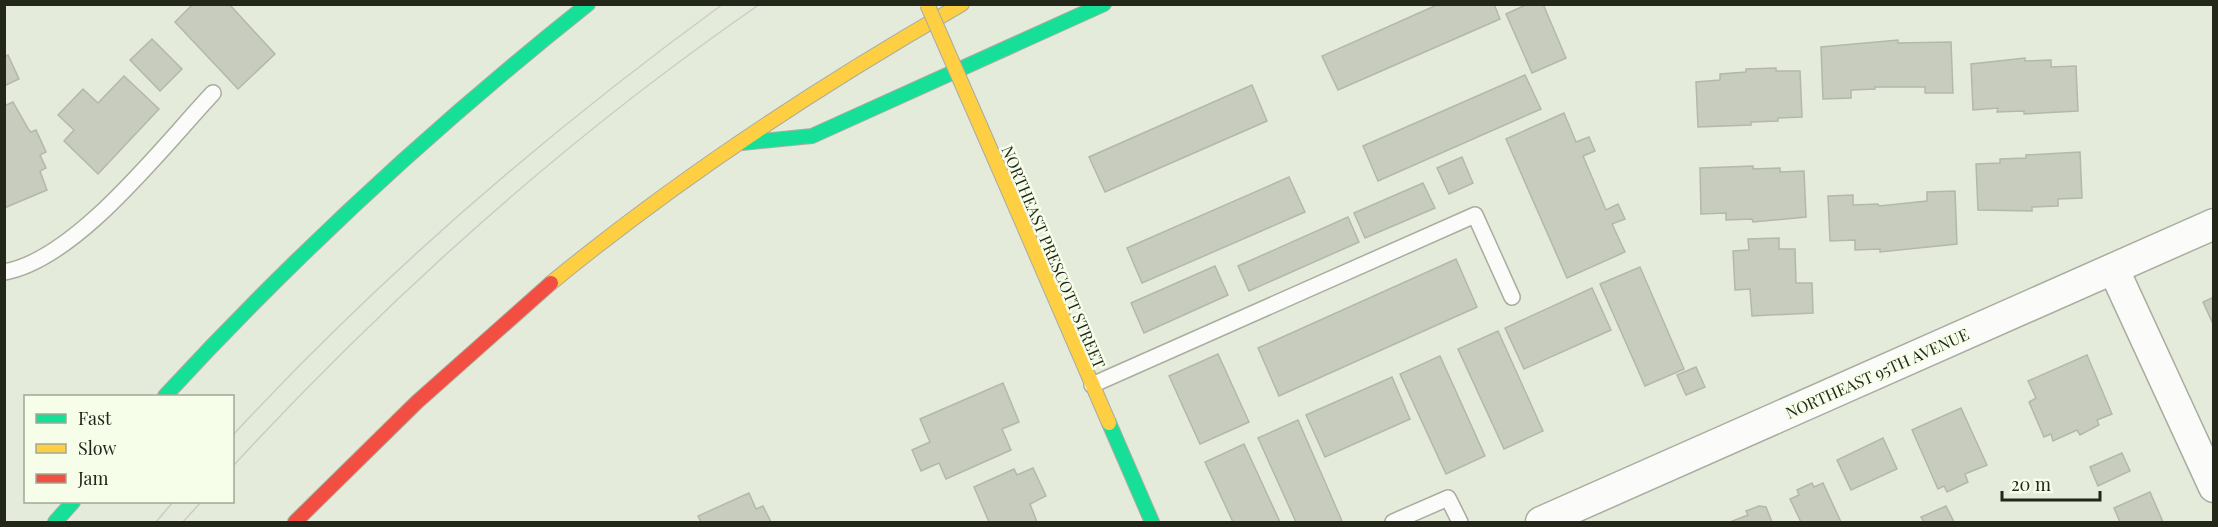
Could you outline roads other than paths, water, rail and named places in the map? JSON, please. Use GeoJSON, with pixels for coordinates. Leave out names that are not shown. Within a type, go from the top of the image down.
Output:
{"type":"FeatureCollection","features":[{"type":"Feature","properties":{"kind":"main road"},"geometry":{"type":"LineString","coordinates":[[166,395],[272,283],[357,201],[518,60],[588,4]]}},
{"type":"Feature","properties":{"kind":"main road","name":"NORTHEAST PRESCOTT STREET"},"geometry":{"type":"LineString","coordinates":[[927,4],[1152,522]]}},
{"type":"Feature","properties":{"kind":"main road"},"geometry":{"type":"LineString","coordinates":[[295,522],[368,447],[462,360],[635,215],[734,144],[886,47],[962,4]]}},
{"type":"Feature","properties":{"kind":"main road"},"geometry":{"type":"LineString","coordinates":[[734,144],[812,136],[1104,4]]}},
{"type":"Feature","properties":{"kind":"main road"},"geometry":{"type":"LineString","coordinates":[[55,522],[71,503]]}},
{"type":"Feature","properties":{"kind":"street","name":"NORTHEAST 95TH AVENUE"},"geometry":{"type":"LineString","coordinates":[[1541,522],[2214,224]]}},
{"type":"Feature","properties":{"kind":"street"},"geometry":{"type":"LineString","coordinates":[[2114,270],[2214,487]]}},
{"type":"Feature","properties":{"kind":"lane"},"geometry":{"type":"LineString","coordinates":[[4,272],[19,269],[60,248],[91,224],[213,93]]}},
{"type":"Feature","properties":{"kind":"lane"},"geometry":{"type":"LineString","coordinates":[[1092,385],[1475,214],[1512,297]]}},
{"type":"Feature","properties":{"kind":"lane"},"geometry":{"type":"LineString","coordinates":[[1393,522],[1448,498],[1460,522]]}},
{"type":"Feature","properties":{"kind":"tram line"},"geometry":{"type":"LineString","coordinates":[[234,434],[347,319],[467,208],[593,103],[723,4]]}},
{"type":"Feature","properties":{"kind":"tram line"},"geometry":{"type":"LineString","coordinates":[[234,465],[355,341],[483,221],[618,109],[688,55],[760,4]]}},
{"type":"Feature","properties":{"kind":"tram line"},"geometry":{"type":"LineString","coordinates":[[156,522],[172,503]]}},
{"type":"Feature","properties":{"kind":"tram line"},"geometry":{"type":"LineString","coordinates":[[183,522],[200,503]]}}]}
